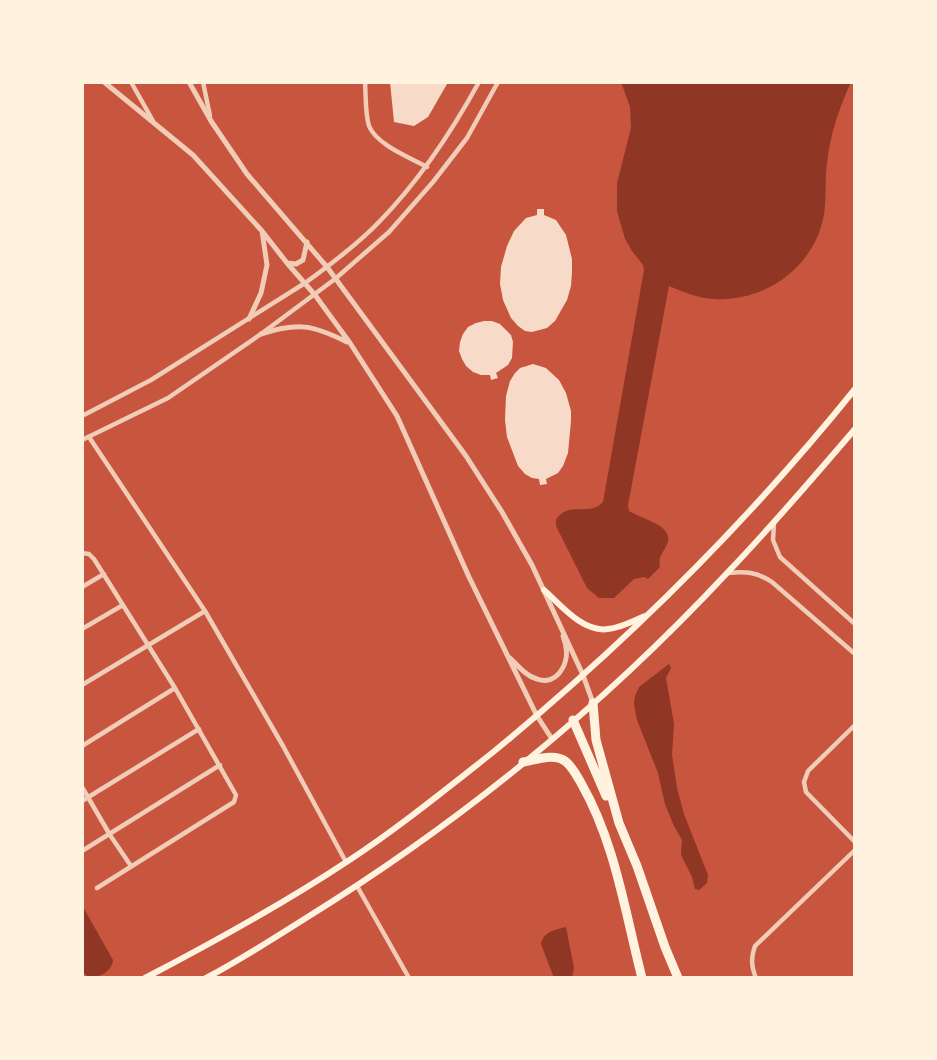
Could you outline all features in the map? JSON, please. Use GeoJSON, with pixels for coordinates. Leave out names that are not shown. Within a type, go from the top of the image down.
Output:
{"type":"FeatureCollection","features":[{"type":"Feature","properties":{"kind":"highway"},"geometry":{"type":"LineString","coordinates":[[593,703],[596,740],[619,823]]}},
{"type":"Feature","properties":{"kind":"highway"},"geometry":{"type":"LineString","coordinates":[[573,720],[637,866],[665,947],[679,978]]}},
{"type":"Feature","properties":{"kind":"highway"},"geometry":{"type":"LineString","coordinates":[[523,762],[559,758],[568,762],[581,784],[593,807],[613,860],[642,978]]}},
{"type":"Feature","properties":{"kind":"main road"},"geometry":{"type":"LineString","coordinates":[[145,978],[216,941],[346,862],[422,807],[537,716],[650,614],[711,553],[855,389]]}},
{"type":"Feature","properties":{"kind":"main road"},"geometry":{"type":"LineString","coordinates":[[206,978],[358,886],[424,840],[552,739],[660,641],[728,573],[855,429]]}},
{"type":"Feature","properties":{"kind":"main road"},"geometry":{"type":"LineString","coordinates":[[544,590],[580,621],[597,629],[618,627],[650,614]]}},
{"type":"Feature","properties":{"kind":"street"},"geometry":{"type":"LineString","coordinates":[[104,82],[193,155],[262,231],[315,295],[350,343],[397,416],[469,577],[537,716],[552,739]]}},
{"type":"Feature","properties":{"kind":"street"},"geometry":{"type":"LineString","coordinates":[[131,82],[155,124]]}},
{"type":"Feature","properties":{"kind":"street"},"geometry":{"type":"LineString","coordinates":[[189,82],[211,121],[247,174],[327,267],[452,435],[502,512],[544,590],[593,703]]}},
{"type":"Feature","properties":{"kind":"street"},"geometry":{"type":"LineString","coordinates":[[203,82],[211,121]]}},
{"type":"Feature","properties":{"kind":"street"},"geometry":{"type":"LineString","coordinates":[[365,82],[369,124],[374,134],[383,143],[426,167]]}},
{"type":"Feature","properties":{"kind":"street"},"geometry":{"type":"LineString","coordinates":[[82,416],[151,380],[327,267],[379,223],[426,167],[453,128],[479,82]]}},
{"type":"Feature","properties":{"kind":"street"},"geometry":{"type":"LineString","coordinates":[[82,440],[168,398],[335,279],[389,232],[433,182],[467,138],[498,82]]}},
{"type":"Feature","properties":{"kind":"street"},"geometry":{"type":"LineString","coordinates":[[249,319],[261,293],[267,265],[262,231]]}},
{"type":"Feature","properties":{"kind":"street"},"geometry":{"type":"LineString","coordinates":[[287,263],[296,264],[303,260],[307,242]]}},
{"type":"Feature","properties":{"kind":"street"},"geometry":{"type":"LineString","coordinates":[[261,334],[282,327],[306,326],[329,332],[350,343]]}},
{"type":"Feature","properties":{"kind":"street"},"geometry":{"type":"LineString","coordinates":[[89,437],[205,611],[346,862]]}},
{"type":"Feature","properties":{"kind":"street"},"geometry":{"type":"LineString","coordinates":[[774,522],[773,540],[780,557],[855,624]]}},
{"type":"Feature","properties":{"kind":"street"},"geometry":{"type":"LineString","coordinates":[[82,553],[89,554],[104,574],[176,688],[236,795],[234,802],[97,888]]}},
{"type":"Feature","properties":{"kind":"street"},"geometry":{"type":"LineString","coordinates":[[728,573],[751,572],[772,582],[855,654]]}},
{"type":"Feature","properties":{"kind":"street"},"geometry":{"type":"LineString","coordinates":[[82,587],[104,574]]}},
{"type":"Feature","properties":{"kind":"street"},"geometry":{"type":"LineString","coordinates":[[82,629],[123,605]]}},
{"type":"Feature","properties":{"kind":"street"},"geometry":{"type":"LineString","coordinates":[[82,685],[205,611]]}},
{"type":"Feature","properties":{"kind":"street"},"geometry":{"type":"LineString","coordinates":[[506,653],[532,677],[544,681],[555,678],[566,655],[558,620]]}},
{"type":"Feature","properties":{"kind":"street"},"geometry":{"type":"LineString","coordinates":[[82,746],[176,688]]}},
{"type":"Feature","properties":{"kind":"street"},"geometry":{"type":"LineString","coordinates":[[855,725],[808,771],[804,782],[806,792],[855,842]]}},
{"type":"Feature","properties":{"kind":"street"},"geometry":{"type":"LineString","coordinates":[[82,801],[199,729]]}},
{"type":"Feature","properties":{"kind":"street"},"geometry":{"type":"LineString","coordinates":[[82,851],[220,765]]}},
{"type":"Feature","properties":{"kind":"street"},"geometry":{"type":"LineString","coordinates":[[82,787],[131,866]]}},
{"type":"Feature","properties":{"kind":"street"},"geometry":{"type":"LineString","coordinates":[[756,978],[752,967],[755,946],[855,850]]}},
{"type":"Feature","properties":{"kind":"street"},"geometry":{"type":"LineString","coordinates":[[358,886],[409,978]]}},
{"type":"Feature","properties":{"kind":"shaded area"},"geometry":{"type":"Polygon","coordinates":[[[621,82],[851,82],[830,142],[821,227],[805,258],[780,281],[749,295],[732,299],[708,298],[669,286],[628,505],[629,511],[663,528],[668,539],[660,558],[660,567],[648,579],[634,579],[614,598],[599,598],[587,588],[556,526],[556,520],[567,511],[592,508],[603,502],[644,270],[625,239],[617,211],[617,183],[631,128],[630,107],[621,82]]]}},
{"type":"Feature","properties":{"kind":"shaded area"},"geometry":{"type":"Polygon","coordinates":[[[669,664],[671,668],[666,678],[674,724],[672,755],[677,788],[684,814],[708,875],[707,883],[699,890],[695,889],[681,855],[682,840],[665,804],[658,773],[637,720],[634,704],[639,687],[669,664]]]}},
{"type":"Feature","properties":{"kind":"shaded area"},"geometry":{"type":"Polygon","coordinates":[[[83,907],[113,960],[105,973],[97,976],[88,977],[82,971],[83,907]]]}},
{"type":"Feature","properties":{"kind":"shaded area"},"geometry":{"type":"Polygon","coordinates":[[[566,927],[574,968],[572,978],[554,978],[541,944],[547,934],[566,927]]]}},
{"type":"Feature","properties":{"kind":"building"},"geometry":{"type":"Polygon","coordinates":[[[390,82],[447,84],[428,117],[414,126],[394,122],[390,82]]]}},
{"type":"Feature","properties":{"kind":"building"},"geometry":{"type":"Polygon","coordinates":[[[537,209],[544,209],[544,215],[556,220],[566,235],[572,272],[567,300],[555,321],[547,328],[532,332],[525,331],[511,318],[500,284],[501,267],[514,231],[526,218],[537,215],[537,209]]]}},
{"type":"Feature","properties":{"kind":"building"},"geometry":{"type":"Polygon","coordinates":[[[484,321],[500,324],[511,335],[513,342],[512,358],[508,365],[496,373],[498,378],[491,380],[490,375],[473,372],[466,366],[459,351],[463,334],[468,327],[484,321]]]}},
{"type":"Feature","properties":{"kind":"building"},"geometry":{"type":"Polygon","coordinates":[[[533,364],[546,368],[559,380],[571,411],[568,453],[563,466],[558,473],[546,479],[547,484],[540,485],[539,479],[525,474],[518,466],[507,437],[505,420],[510,381],[520,368],[533,364]]]}}]}
